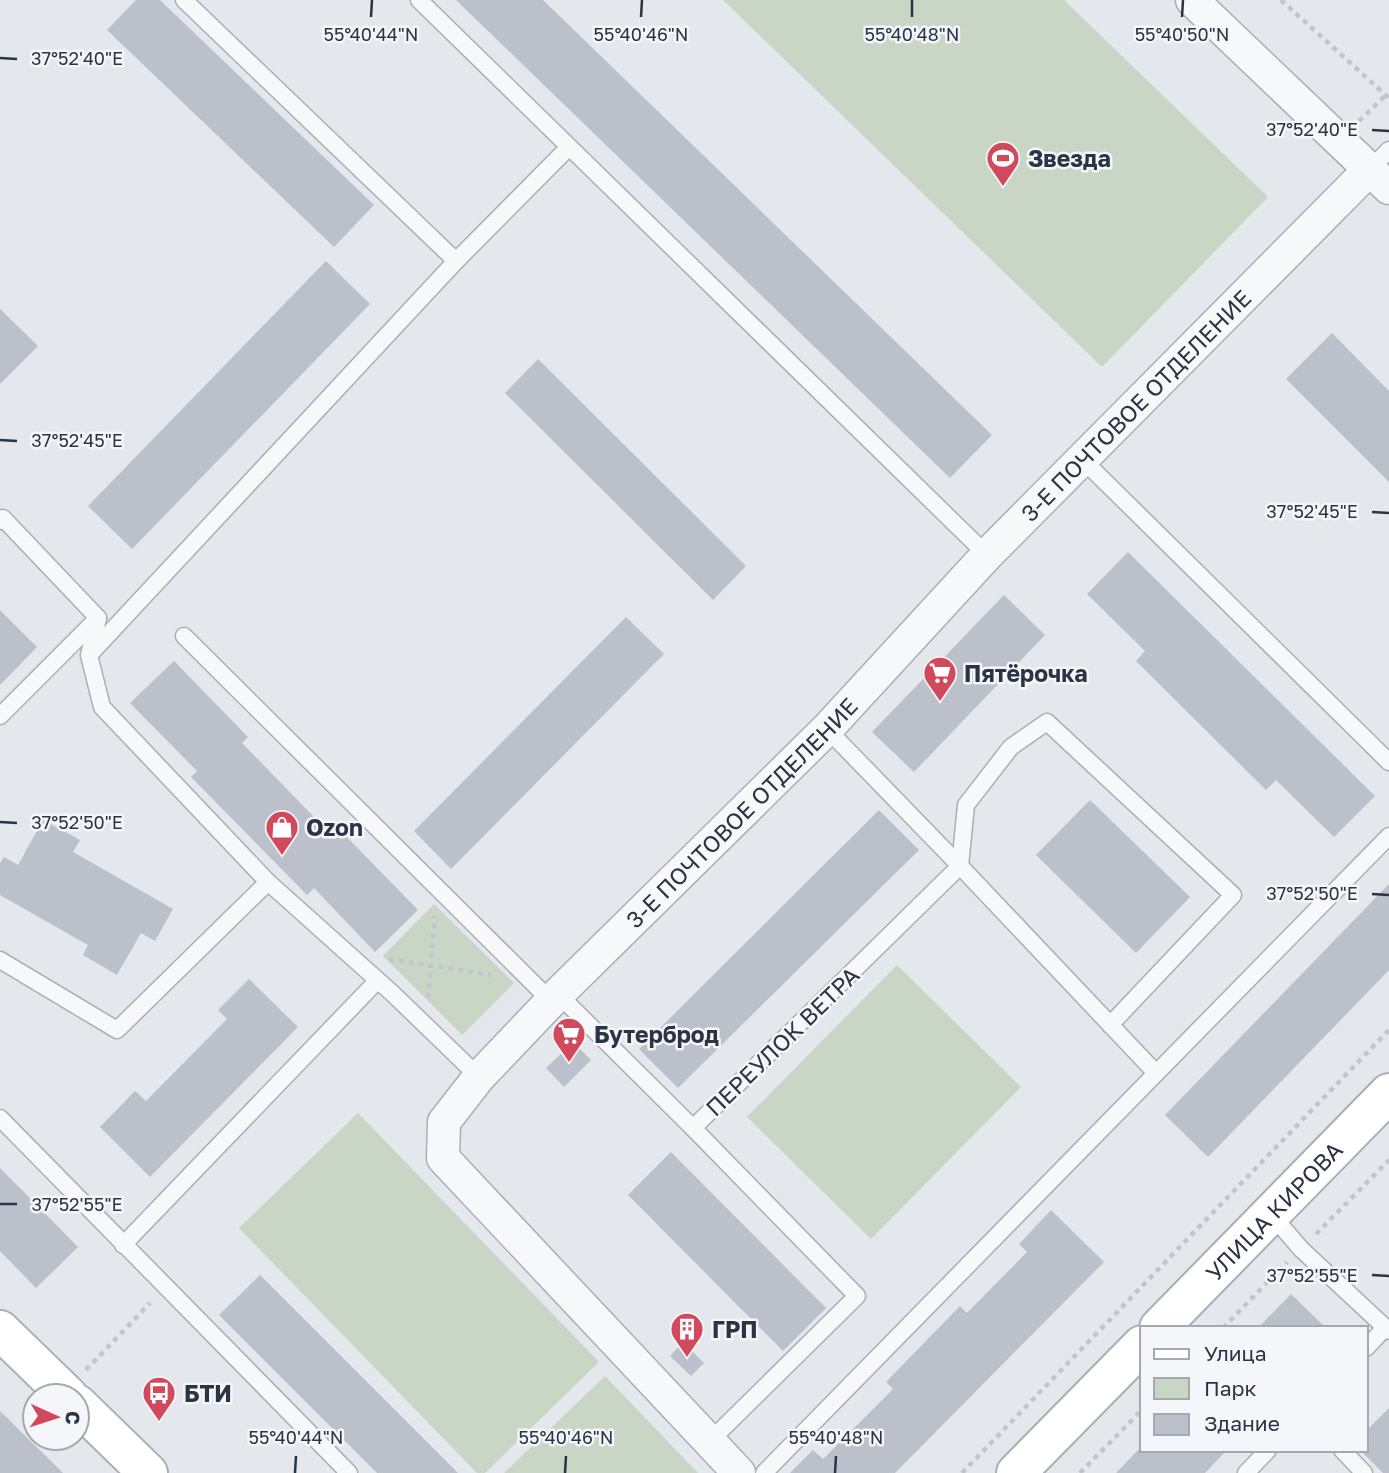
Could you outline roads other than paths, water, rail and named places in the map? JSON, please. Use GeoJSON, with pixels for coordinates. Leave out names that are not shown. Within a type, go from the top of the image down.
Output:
{"type":"FeatureCollection","features":[{"type":"Feature","properties":{"kind":"main road","name":"УЛИЦА КИРОВА"},"geometry":{"type":"LineString","coordinates":[[1161,1326],[1389,1093]]}},
{"type":"Feature","properties":{"kind":"main road"},"geometry":{"type":"LineString","coordinates":[[0,1330],[64,1382]]}},
{"type":"Feature","properties":{"kind":"main road"},"geometry":{"type":"LineString","coordinates":[[1016,1473],[1140,1347]]}},
{"type":"Feature","properties":{"kind":"main road"},"geometry":{"type":"LineString","coordinates":[[91,1408],[148,1473]]}},
{"type":"Feature","properties":{"kind":"street","name":"3-Е ПОЧТОВОЕ ОТДЕЛЕНИЕ"},"geometry":{"type":"LineString","coordinates":[[739,1473],[443,1158],[444,1122],[546,992],[827,729],[986,555],[1383,169],[1200,3]]}},
{"type":"Feature","properties":{"kind":"lane"},"geometry":{"type":"LineString","coordinates":[[184,0],[456,261]]}},
{"type":"Feature","properties":{"kind":"lane"},"geometry":{"type":"LineString","coordinates":[[419,0],[986,555]]}},
{"type":"Feature","properties":{"kind":"lane"},"geometry":{"type":"LineString","coordinates":[[89,654],[456,261],[568,148]]}},
{"type":"Feature","properties":{"kind":"lane"},"geometry":{"type":"LineString","coordinates":[[1083,460],[1389,762]]}},
{"type":"Feature","properties":{"kind":"lane"},"geometry":{"type":"LineString","coordinates":[[0,521],[3,518],[98,618]]}},
{"type":"Feature","properties":{"kind":"lane"},"geometry":{"type":"LineString","coordinates":[[98,618],[89,654],[102,708],[268,882],[479,1077]]}},
{"type":"Feature","properties":{"kind":"lane"},"geometry":{"type":"LineString","coordinates":[[0,716],[98,618]]}},
{"type":"Feature","properties":{"kind":"lane"},"geometry":{"type":"LineString","coordinates":[[184,636],[546,992],[693,1128]]}},
{"type":"Feature","properties":{"kind":"lane"},"geometry":{"type":"LineString","coordinates":[[961,866],[966,806],[1010,747],[1047,722],[1233,895],[1110,1025]]}},
{"type":"Feature","properties":{"kind":"lane"},"geometry":{"type":"LineString","coordinates":[[827,729],[1156,1072]]}},
{"type":"Feature","properties":{"kind":"lane"},"geometry":{"type":"LineString","coordinates":[[764,1473],[1389,836]]}},
{"type":"Feature","properties":{"kind":"lane","name":"ПЕРЕУЛОК ВЕТРА"},"geometry":{"type":"LineString","coordinates":[[709,1442],[857,1296],[693,1128],[961,866]]}},
{"type":"Feature","properties":{"kind":"lane"},"geometry":{"type":"LineString","coordinates":[[0,960],[117,1030],[268,882]]}},
{"type":"Feature","properties":{"kind":"lane"},"geometry":{"type":"LineString","coordinates":[[123,1245],[377,981]]}},
{"type":"Feature","properties":{"kind":"lane"},"geometry":{"type":"LineString","coordinates":[[0,1118],[349,1473]]}},
{"type":"Feature","properties":{"kind":"lane"},"geometry":{"type":"LineString","coordinates":[[1271,1214],[1301,1249],[1387,1330],[1368,1346]]}},
{"type":"Feature","properties":{"kind":"lane"},"geometry":{"type":"LineString","coordinates":[[1246,1473],[1266,1452]]}},
{"type":"Feature","properties":{"kind":"lane"},"geometry":{"type":"LineString","coordinates":[[1344,1452],[1364,1473]]}},
{"type":"Feature","properties":{"kind":"place","name":"Звезда"},"geometry":{"type":"Point","coordinates":[1003,188]}},
{"type":"Feature","properties":{"kind":"place","name":"Пятёрочка"},"geometry":{"type":"Point","coordinates":[940,703]}},
{"type":"Feature","properties":{"kind":"place","name":"Ozon"},"geometry":{"type":"Point","coordinates":[282,857]}},
{"type":"Feature","properties":{"kind":"place","name":"Бутерброд"},"geometry":{"type":"Point","coordinates":[569,1064]}},
{"type":"Feature","properties":{"kind":"place","name":"ГРП"},"geometry":{"type":"Point","coordinates":[687,1359]}},
{"type":"Feature","properties":{"kind":"place","name":"БТИ"},"geometry":{"type":"Point","coordinates":[159,1423]}}]}
